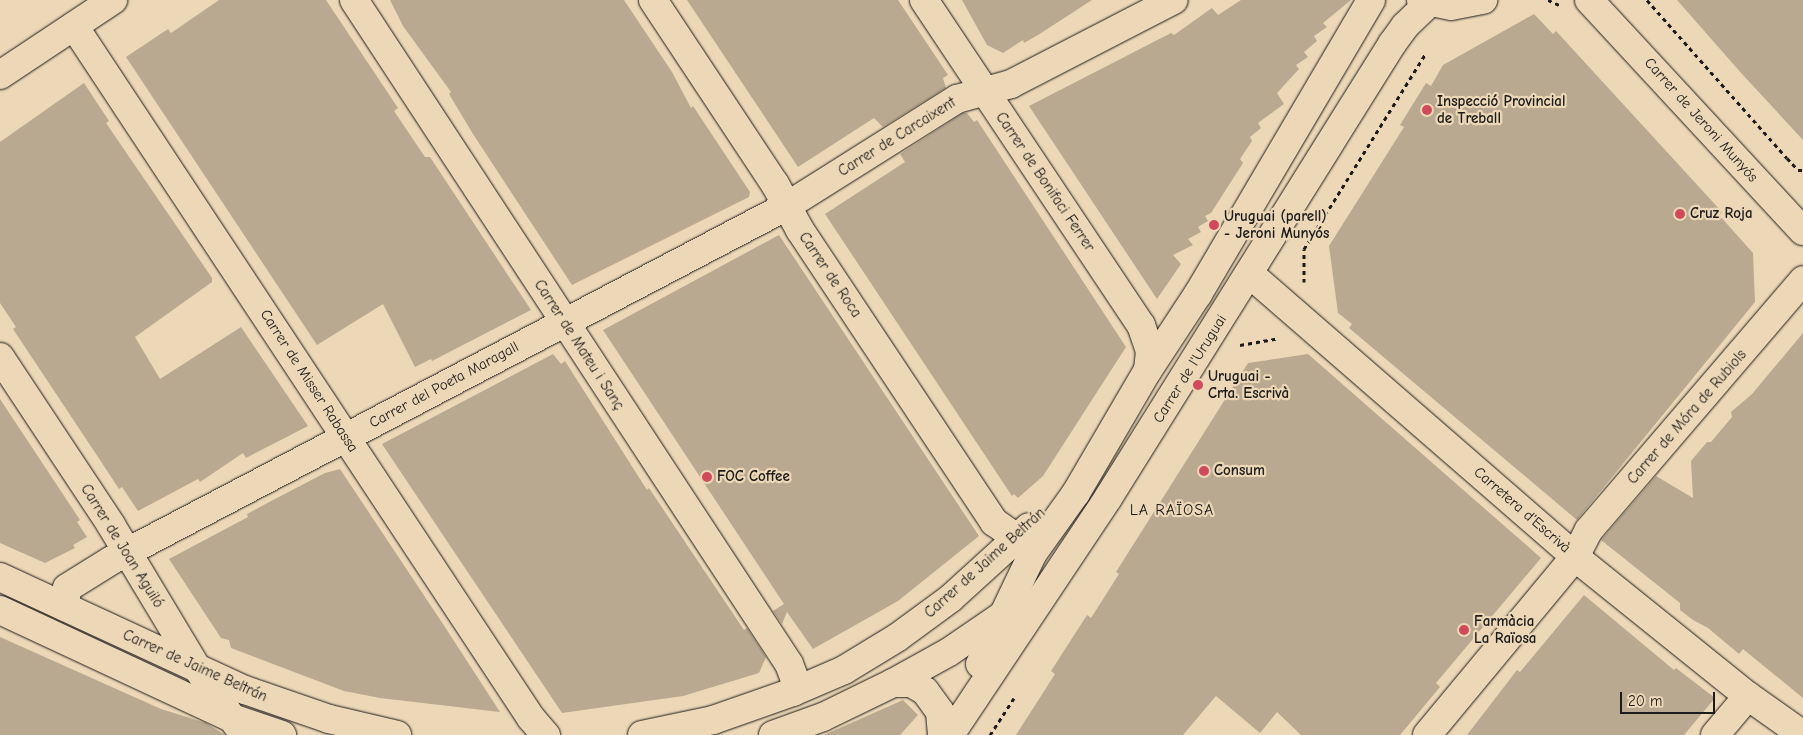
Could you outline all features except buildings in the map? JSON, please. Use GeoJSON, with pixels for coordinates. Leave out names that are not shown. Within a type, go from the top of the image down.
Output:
{"type":"FeatureCollection","features":[{"type":"Feature","properties":{"kind":"street"},"geometry":{"type":"LineString","coordinates":[[0,74],[113,0]]}},
{"type":"Feature","properties":{"kind":"street","name":"Carrer de Mateu i Sanç"},"geometry":{"type":"LineString","coordinates":[[354,0],[789,664],[795,680],[793,692]]}},
{"type":"Feature","properties":{"kind":"street","name":"Carrer de Roca"},"geometry":{"type":"LineString","coordinates":[[653,0],[994,522],[1010,534],[1021,534]]}},
{"type":"Feature","properties":{"kind":"street","name":"Carrer de Bonifaci Ferrer"},"geometry":{"type":"LineString","coordinates":[[924,0],[1141,325],[1150,351],[1148,370]]}},
{"type":"Feature","properties":{"kind":"street","name":"Carrer de Carcaixent"},"geometry":{"type":"LineString","coordinates":[[787,206],[957,98],[1011,84],[1174,0]]}},
{"type":"Feature","properties":{"kind":"street"},"geometry":{"type":"LineString","coordinates":[[944,735],[1005,614],[1033,553],[1076,493],[1094,459],[1148,370],[1203,286],[1370,0]]}},
{"type":"Feature","properties":{"kind":"street"},"geometry":{"type":"LineString","coordinates":[[1425,2],[1451,6],[1483,0]]}},
{"type":"Feature","properties":{"kind":"street","name":"Carrer de l'Uruguai"},"geometry":{"type":"LineString","coordinates":[[950,735],[1059,571],[1250,274],[1392,44],[1425,2]]}},
{"type":"Feature","properties":{"kind":"street","name":"Carrer de Jeroni Munyós"},"geometry":{"type":"LineString","coordinates":[[1595,3],[1803,231]]}},
{"type":"Feature","properties":{"kind":"street","name":"Carrer de Misser Rabassa"},"geometry":{"type":"LineString","coordinates":[[74,26],[531,718],[546,735]]}},
{"type":"Feature","properties":{"kind":"street","name":"Carrer del Poeta Maragall"},"geometry":{"type":"LineString","coordinates":[[65,606],[67,588],[73,582],[564,321],[787,206]]}},
{"type":"Feature","properties":{"kind":"street","name":"Carretera d'Escrivà"},"geometry":{"type":"LineString","coordinates":[[1250,274],[1575,557],[1748,696],[1803,735]]}},
{"type":"Feature","properties":{"kind":"street","name":"Carrer de Móra de Rubiols"},"geometry":{"type":"LineString","coordinates":[[1427,735],[1575,557],[1589,530],[1803,280]]}},
{"type":"Feature","properties":{"kind":"street","name":"Carrer de Joan Aguiló"},"geometry":{"type":"LineString","coordinates":[[0,357],[128,552],[197,668],[238,727]]}},
{"type":"Feature","properties":{"kind":"street","name":"Carrer de Jaime Beltrán"},"geometry":{"type":"LineString","coordinates":[[642,735],[713,720],[793,692],[844,670],[898,637],[951,598],[1021,534],[1094,459]]}},
{"type":"Feature","properties":{"kind":"street"},"geometry":{"type":"LineString","coordinates":[[773,735],[823,717],[893,683],[949,652],[1005,614],[1059,571]]}},
{"type":"Feature","properties":{"kind":"street","name":"Carrer de Jaime Beltrán"},"geometry":{"type":"LineString","coordinates":[[0,577],[197,668],[289,706],[397,735]]}},
{"type":"Feature","properties":{"kind":"street","name":"Carrer de Jaime Beltrán"},"geometry":{"type":"LineString","coordinates":[[5,615],[238,727],[282,735]]}},
{"type":"Feature","properties":{"kind":"street"},"geometry":{"type":"LineString","coordinates":[[893,683],[911,683],[925,691],[940,712],[944,735]]}},
{"type":"Feature","properties":{"kind":"street"},"geometry":{"type":"LineString","coordinates":[[1715,735],[1748,696]]}},
{"type":"Feature","properties":{"kind":"path"},"geometry":{"type":"LineString","coordinates":[[1548,0],[1560,6]]}},
{"type":"Feature","properties":{"kind":"path"},"geometry":{"type":"LineString","coordinates":[[1647,0],[1793,164],[1803,170]]}},
{"type":"Feature","properties":{"kind":"path"},"geometry":{"type":"LineString","coordinates":[[1307,292],[1304,249],[1428,47]]}},
{"type":"Feature","properties":{"kind":"place","name":"Inspecció Provincial de Treball"},"geometry":{"type":"Point","coordinates":[1427,110]}},
{"type":"Feature","properties":{"kind":"place","name":"Cruz Roja"},"geometry":{"type":"Point","coordinates":[1680,214]}},
{"type":"Feature","properties":{"kind":"place","name":"Uruguai (parell) - Jeroni Munyós"},"geometry":{"type":"Point","coordinates":[1214,225]}},
{"type":"Feature","properties":{"kind":"place","name":"Uruguai - Crta. Escrivà"},"geometry":{"type":"Point","coordinates":[1198,385]}},
{"type":"Feature","properties":{"kind":"place","name":"Consum"},"geometry":{"type":"Point","coordinates":[1204,471]}},
{"type":"Feature","properties":{"kind":"place","name":"FOC Coffee"},"geometry":{"type":"Point","coordinates":[707,477]}},
{"type":"Feature","properties":{"kind":"place","name":"Farmàcia La Raïosa"},"geometry":{"type":"Point","coordinates":[1464,630]}},
{"type":"Feature","properties":{"kind":"district","name":"LA RAÏOSA"},"geometry":{"type":"Point","coordinates":[1172,510]}}]}
